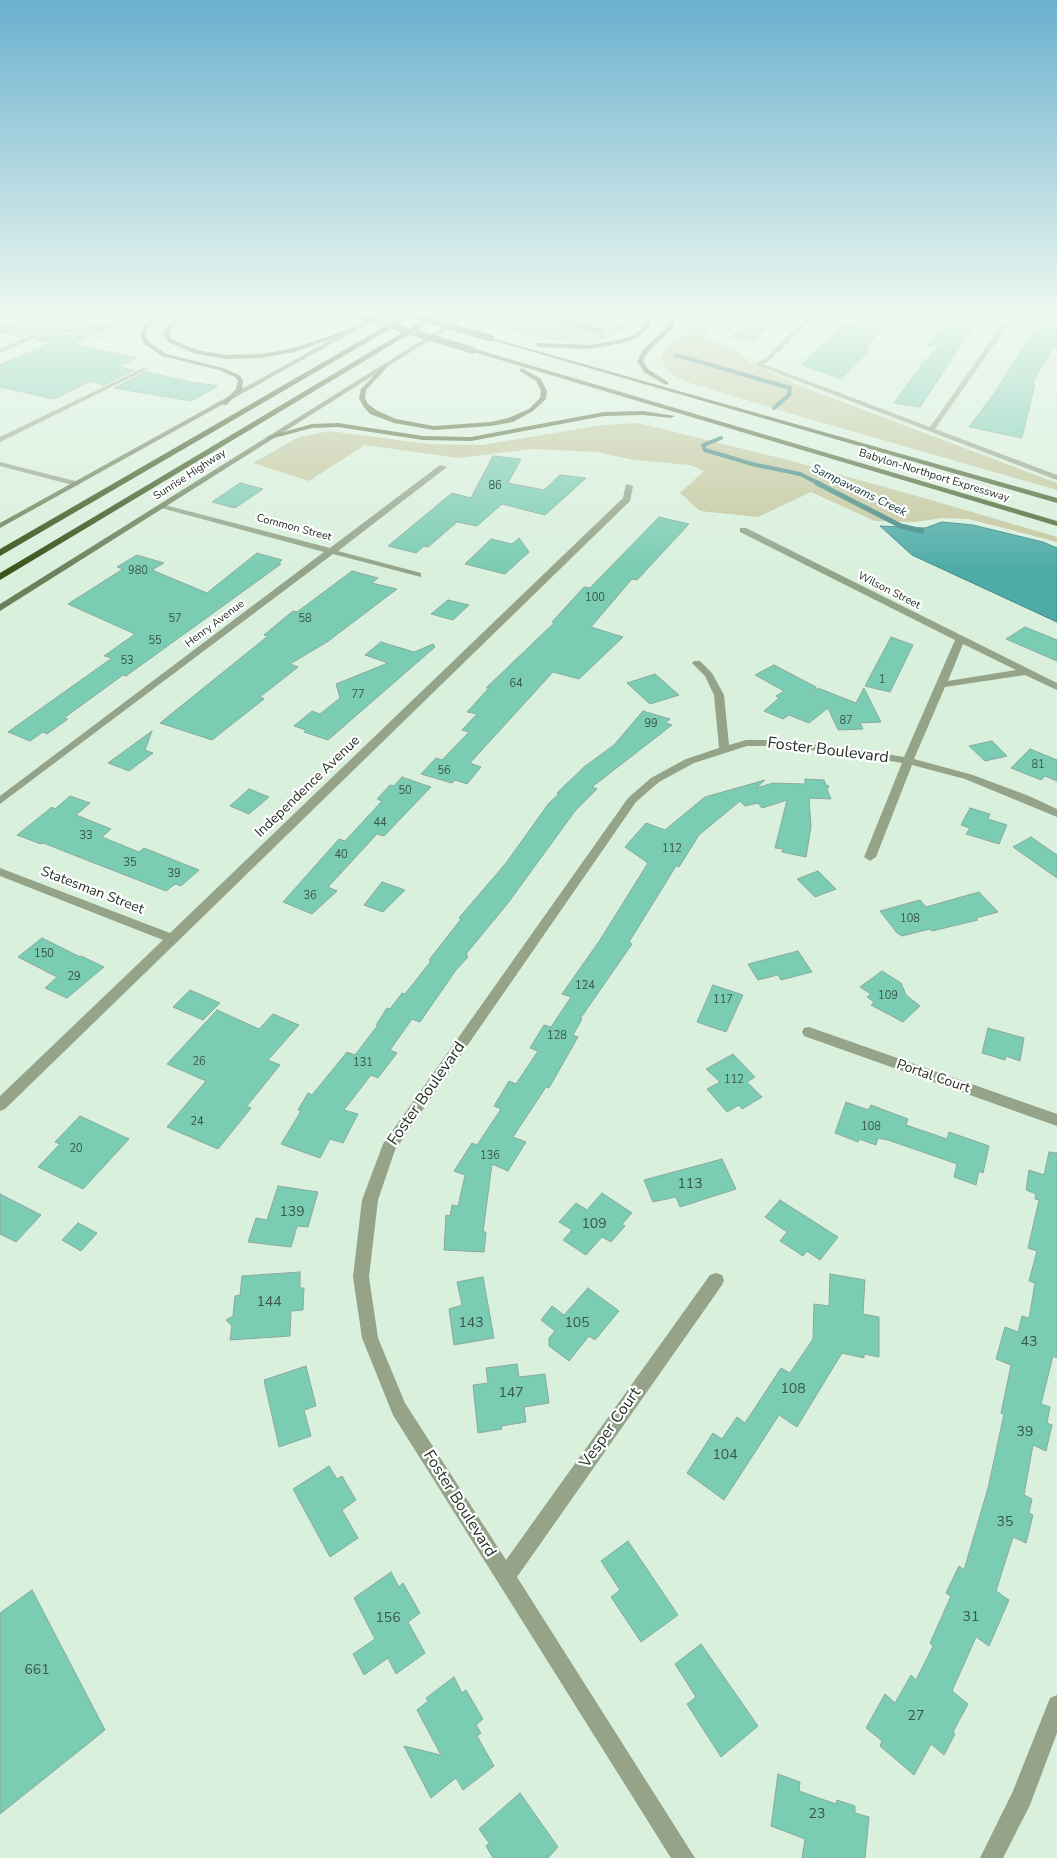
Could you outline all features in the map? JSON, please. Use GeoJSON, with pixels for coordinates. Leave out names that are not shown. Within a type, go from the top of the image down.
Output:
{"type":"FeatureCollection","features":[{"type":"Feature","properties":{"kind":"highway","name":"Sunrise Highway"},"geometry":{"type":"LineString","coordinates":[[0,553],[266,399]]}},
{"type":"Feature","properties":{"kind":"highway","name":"Sunrise Highway"},"geometry":{"type":"LineString","coordinates":[[0,576],[297,399]]}},
{"type":"Feature","properties":{"kind":"main road"},"geometry":{"type":"LineString","coordinates":[[224,404],[230,399]]}},
{"type":"Feature","properties":{"kind":"main road"},"geometry":{"type":"LineString","coordinates":[[0,526],[233,399]]}},
{"type":"Feature","properties":{"kind":"main road","name":"Sunrise Highway"},"geometry":{"type":"LineString","coordinates":[[0,608],[332,399]]}},
{"type":"Feature","properties":{"kind":"main road"},"geometry":{"type":"LineString","coordinates":[[363,399],[368,408],[386,418],[404,424],[434,428],[469,428],[501,422],[518,416],[536,406],[543,399]]}},
{"type":"Feature","properties":{"kind":"main road","name":"Babylon-Northport Expressway"},"geometry":{"type":"LineString","coordinates":[[634,399],[1057,524]]}},
{"type":"Feature","properties":{"kind":"main road","name":"Babylon-Northport Expressway"},"geometry":{"type":"LineString","coordinates":[[702,399],[1057,502]]}},
{"type":"Feature","properties":{"kind":"main road"},"geometry":{"type":"LineString","coordinates":[[705,399],[710,401]]}},
{"type":"Feature","properties":{"kind":"main road"},"geometry":{"type":"LineString","coordinates":[[270,437],[312,426],[338,425],[423,438],[470,439],[594,415],[632,412],[674,416],[797,447]]}},
{"type":"Feature","properties":{"kind":"street"},"geometry":{"type":"LineString","coordinates":[[0,440],[84,399]]}},
{"type":"Feature","properties":{"kind":"street"},"geometry":{"type":"LineString","coordinates":[[849,399],[1057,478]]}},
{"type":"Feature","properties":{"kind":"street"},"geometry":{"type":"LineString","coordinates":[[931,430],[954,399]]}},
{"type":"Feature","properties":{"kind":"street"},"geometry":{"type":"LineString","coordinates":[[0,464],[76,484]]}},
{"type":"Feature","properties":{"kind":"street","name":"Henry Avenue"},"geometry":{"type":"LineString","coordinates":[[0,801],[443,466]]}},
{"type":"Feature","properties":{"kind":"street","name":"Independence Avenue"},"geometry":{"type":"LineString","coordinates":[[0,1104],[627,499],[629,486]]}},
{"type":"Feature","properties":{"kind":"street","name":"Common Street"},"geometry":{"type":"LineString","coordinates":[[164,506],[418,575]]}},
{"type":"Feature","properties":{"kind":"street","name":"Wilson Street"},"geometry":{"type":"LineString","coordinates":[[743,530],[1057,687]]}},
{"type":"Feature","properties":{"kind":"street"},"geometry":{"type":"LineString","coordinates":[[870,857],[908,761],[960,639]]}},
{"type":"Feature","properties":{"kind":"street"},"geometry":{"type":"LineString","coordinates":[[697,664],[708,675],[719,695],[724,749]]}},
{"type":"Feature","properties":{"kind":"street"},"geometry":{"type":"LineString","coordinates":[[941,685],[1025,672]]}},
{"type":"Feature","properties":{"kind":"street","name":"Foster Boulevard"},"geometry":{"type":"LineString","coordinates":[[684,1858],[399,1409],[370,1338],[362,1277],[370,1200],[388,1148],[632,800],[656,780],[690,761],[746,743],[776,743],[847,751],[908,761],[969,777],[1026,798],[1057,813]]}},
{"type":"Feature","properties":{"kind":"street","name":"Statesman Street"},"geometry":{"type":"LineString","coordinates":[[0,872],[173,938]]}},
{"type":"Feature","properties":{"kind":"street","name":"Portal Court"},"geometry":{"type":"LineString","coordinates":[[809,1032],[1057,1120]]}},
{"type":"Feature","properties":{"kind":"street","name":"Vesper Court"},"geometry":{"type":"LineString","coordinates":[[506,1577],[716,1280]]}},
{"type":"Feature","properties":{"kind":"street"},"geometry":{"type":"LineString","coordinates":[[991,1858],[1022,1796],[1057,1705]]}},
{"type":"Feature","properties":{"kind":"green space"},"geometry":{"type":"Polygon","coordinates":[[[742,399],[834,399],[1057,483],[1057,490],[742,399]]]}},
{"type":"Feature","properties":{"kind":"green space"},"geometry":{"type":"Polygon","coordinates":[[[638,423],[788,460],[931,500],[1057,537],[1057,542],[969,519],[942,518],[914,522],[875,521],[811,492],[758,517],[700,511],[680,493],[704,471],[690,465],[634,460],[596,452],[533,449],[459,458],[365,445],[309,481],[253,463],[299,437],[329,431],[429,444],[482,445],[603,425],[638,423]]]}},
{"type":"Feature","properties":{"kind":"water"},"geometry":{"type":"Polygon","coordinates":[[[942,522],[973,525],[1043,542],[1057,548],[1057,622],[912,555],[880,526],[925,528],[942,522]]]}},
{"type":"Feature","properties":{"kind":"building"},"geometry":{"type":"Polygon","coordinates":[[[177,399],[195,399],[191,401],[177,399]]]}},
{"type":"Feature","properties":{"kind":"building"},"geometry":{"type":"Polygon","coordinates":[[[897,399],[925,399],[920,407],[894,403],[897,399]]]}},
{"type":"Feature","properties":{"kind":"building"},"geometry":{"type":"Polygon","coordinates":[[[990,399],[1031,399],[1022,438],[969,427],[990,399]]]}},
{"type":"Feature","properties":{"kind":"building"},"geometry":{"type":"Polygon","coordinates":[[[493,456],[521,459],[508,483],[544,490],[560,475],[586,478],[545,515],[502,504],[477,526],[457,522],[428,547],[424,546],[416,553],[388,546],[452,493],[471,498],[493,456]]]}},
{"type":"Feature","properties":{"kind":"building"},"geometry":{"type":"Polygon","coordinates":[[[240,483],[263,489],[235,508],[212,502],[240,483]]]}},
{"type":"Feature","properties":{"kind":"building"},"geometry":{"type":"Polygon","coordinates":[[[659,517],[689,524],[637,580],[632,579],[591,627],[623,637],[579,679],[553,672],[470,763],[481,767],[467,784],[455,780],[452,783],[421,774],[436,758],[442,760],[469,732],[462,730],[477,714],[467,712],[489,688],[486,688],[554,623],[552,622],[584,587],[590,588],[659,517]]]}},
{"type":"Feature","properties":{"kind":"building"},"geometry":{"type":"Polygon","coordinates":[[[519,538],[529,552],[505,574],[465,564],[491,539],[512,544],[519,538]]]}},
{"type":"Feature","properties":{"kind":"building"},"geometry":{"type":"Polygon","coordinates":[[[257,553],[282,560],[278,564],[281,564],[126,676],[123,675],[64,718],[68,719],[47,734],[43,732],[30,741],[8,732],[112,658],[104,656],[135,634],[68,604],[123,569],[117,567],[137,555],[164,563],[152,570],[207,593],[257,553]]]}},
{"type":"Feature","properties":{"kind":"building"},"geometry":{"type":"Polygon","coordinates":[[[352,571],[378,578],[372,583],[397,589],[327,642],[290,664],[298,667],[260,697],[264,699],[212,740],[160,723],[268,636],[264,635],[293,611],[297,612],[352,571]]]}},
{"type":"Feature","properties":{"kind":"building"},"geometry":{"type":"Polygon","coordinates":[[[448,600],[469,605],[453,620],[431,614],[448,600]]]}},
{"type":"Feature","properties":{"kind":"building"},"geometry":{"type":"Polygon","coordinates":[[[1025,627],[1057,640],[1057,661],[1006,639],[1025,627]]]}},
{"type":"Feature","properties":{"kind":"building"},"geometry":{"type":"Polygon","coordinates":[[[891,637],[913,645],[890,692],[865,686],[891,637]]]}},
{"type":"Feature","properties":{"kind":"building"},"geometry":{"type":"Polygon","coordinates":[[[381,642],[414,652],[433,644],[435,647],[328,740],[304,732],[306,730],[294,726],[312,711],[320,714],[340,698],[336,684],[388,663],[365,655],[381,642]]]}},
{"type":"Feature","properties":{"kind":"building"},"geometry":{"type":"Polygon","coordinates":[[[774,665],[816,687],[813,692],[818,688],[856,703],[864,688],[881,722],[860,723],[863,729],[838,730],[828,708],[809,723],[789,715],[783,719],[764,711],[779,698],[776,696],[784,691],[755,675],[774,665]]]}},
{"type":"Feature","properties":{"kind":"building"},"geometry":{"type":"Polygon","coordinates":[[[655,674],[679,695],[650,704],[627,683],[655,674]]]}},
{"type":"Feature","properties":{"kind":"building"},"geometry":{"type":"Polygon","coordinates":[[[643,711],[670,719],[666,723],[672,725],[592,787],[597,789],[575,811],[508,903],[466,954],[468,957],[456,970],[420,1022],[412,1019],[390,1050],[397,1053],[378,1078],[371,1075],[344,1110],[358,1114],[343,1143],[330,1139],[320,1158],[281,1144],[301,1111],[298,1110],[308,1093],[312,1095],[347,1052],[355,1055],[378,1025],[376,1025],[387,1008],[390,1009],[402,993],[405,994],[461,919],[459,918],[506,863],[549,803],[559,794],[557,793],[584,767],[614,745],[643,711]]]}},
{"type":"Feature","properties":{"kind":"building"},"geometry":{"type":"Polygon","coordinates":[[[152,731],[145,750],[153,753],[129,771],[108,763],[152,731]]]}},
{"type":"Feature","properties":{"kind":"building"},"geometry":{"type":"Polygon","coordinates":[[[992,741],[1007,756],[985,761],[969,746],[992,741]]]}},
{"type":"Feature","properties":{"kind":"building"},"geometry":{"type":"Polygon","coordinates":[[[1030,749],[1057,760],[1057,781],[1045,776],[1041,780],[1011,768],[1030,749]]]}},
{"type":"Feature","properties":{"kind":"building"},"geometry":{"type":"Polygon","coordinates":[[[402,777],[431,787],[384,836],[377,834],[328,887],[337,891],[312,914],[283,902],[339,839],[345,841],[382,801],[377,799],[390,785],[394,786],[402,777]]]}},
{"type":"Feature","properties":{"kind":"building"},"geometry":{"type":"Polygon","coordinates":[[[805,779],[824,780],[826,785],[829,786],[827,789],[831,799],[809,798],[811,827],[806,857],[782,852],[783,849],[775,848],[787,800],[762,808],[758,803],[745,806],[740,801],[699,835],[679,867],[676,866],[629,942],[632,944],[580,1019],[582,1019],[573,1035],[578,1037],[549,1088],[546,1087],[513,1137],[526,1142],[508,1171],[492,1164],[483,1232],[486,1232],[484,1252],[444,1250],[446,1215],[450,1216],[452,1205],[458,1206],[465,1175],[454,1171],[472,1143],[477,1145],[501,1109],[494,1106],[509,1081],[516,1084],[538,1051],[530,1048],[544,1025],[551,1027],[571,997],[562,994],[600,940],[648,863],[625,847],[646,823],[665,830],[705,797],[765,780],[756,788],[773,783],[805,784],[805,779]]]}},
{"type":"Feature","properties":{"kind":"building"},"geometry":{"type":"Polygon","coordinates":[[[249,789],[269,797],[249,814],[230,806],[249,789]]]}},
{"type":"Feature","properties":{"kind":"building"},"geometry":{"type":"Polygon","coordinates":[[[70,796],[90,803],[76,815],[111,829],[102,837],[139,852],[144,848],[199,870],[181,886],[175,884],[166,891],[43,843],[41,844],[17,835],[52,807],[55,809],[70,796]]]}},
{"type":"Feature","properties":{"kind":"building"},"geometry":{"type":"Polygon","coordinates":[[[970,808],[990,814],[988,819],[1007,825],[999,844],[966,834],[970,828],[961,825],[970,808]]]}},
{"type":"Feature","properties":{"kind":"building"},"geometry":{"type":"Polygon","coordinates":[[[1031,837],[1057,855],[1057,878],[1013,847],[1031,837]]]}},
{"type":"Feature","properties":{"kind":"building"},"geometry":{"type":"Polygon","coordinates":[[[818,871],[836,889],[815,897],[797,879],[818,871]]]}},
{"type":"Feature","properties":{"kind":"building"},"geometry":{"type":"Polygon","coordinates":[[[382,882],[405,890],[383,912],[364,905],[382,882]]]}},
{"type":"Feature","properties":{"kind":"building"},"geometry":{"type":"Polygon","coordinates":[[[979,892],[998,912],[976,918],[978,920],[932,931],[930,929],[902,936],[897,933],[880,911],[920,900],[926,907],[979,892]]]}},
{"type":"Feature","properties":{"kind":"building"},"geometry":{"type":"Polygon","coordinates":[[[42,938],[104,967],[67,998],[45,988],[57,977],[18,957],[42,938]]]}},
{"type":"Feature","properties":{"kind":"building"},"geometry":{"type":"Polygon","coordinates":[[[798,951],[812,972],[781,980],[778,975],[758,980],[748,964],[798,951]]]}},
{"type":"Feature","properties":{"kind":"building"},"geometry":{"type":"Polygon","coordinates":[[[882,971],[901,983],[906,995],[920,1006],[903,1022],[871,1005],[874,1002],[867,997],[871,994],[860,987],[882,971]]]}},
{"type":"Feature","properties":{"kind":"building"},"geometry":{"type":"Polygon","coordinates":[[[713,985],[743,995],[726,1032],[697,1022],[713,985]]]}},
{"type":"Feature","properties":{"kind":"building"},"geometry":{"type":"Polygon","coordinates":[[[190,990],[220,1003],[203,1020],[173,1007],[190,990]]]}},
{"type":"Feature","properties":{"kind":"building"},"geometry":{"type":"Polygon","coordinates":[[[217,1010],[259,1029],[273,1014],[299,1025],[268,1060],[280,1065],[247,1106],[251,1108],[218,1149],[167,1127],[206,1081],[167,1064],[217,1010]]]}},
{"type":"Feature","properties":{"kind":"building"},"geometry":{"type":"Polygon","coordinates":[[[988,1028],[1024,1038],[1020,1061],[1006,1056],[1005,1060],[982,1053],[988,1028]]]}},
{"type":"Feature","properties":{"kind":"building"},"geometry":{"type":"Polygon","coordinates":[[[733,1054],[755,1077],[747,1082],[762,1097],[742,1109],[739,1105],[727,1112],[707,1089],[720,1082],[706,1069],[733,1054]]]}},
{"type":"Feature","properties":{"kind":"building"},"geometry":{"type":"Polygon","coordinates":[[[846,1102],[868,1110],[871,1105],[908,1119],[906,1125],[947,1139],[949,1132],[989,1146],[983,1173],[979,1171],[976,1185],[954,1177],[957,1164],[888,1140],[878,1138],[876,1145],[859,1139],[858,1142],[835,1133],[846,1102]]]}},
{"type":"Feature","properties":{"kind":"building"},"geometry":{"type":"Polygon","coordinates":[[[80,1116],[129,1139],[83,1189],[38,1167],[60,1144],[55,1142],[80,1116]]]}},
{"type":"Feature","properties":{"kind":"building"},"geometry":{"type":"Polygon","coordinates":[[[1049,1152],[1057,1153],[1057,1358],[1053,1356],[1041,1404],[1050,1407],[1047,1423],[1052,1425],[1046,1451],[1033,1445],[1024,1495],[1032,1499],[1029,1513],[1033,1515],[1026,1543],[1013,1537],[996,1591],[1009,1600],[989,1646],[976,1637],[952,1691],[968,1704],[953,1732],[955,1734],[944,1755],[931,1744],[914,1775],[880,1746],[882,1741],[866,1728],[885,1694],[895,1703],[911,1675],[916,1680],[933,1646],[930,1643],[951,1596],[946,1593],[959,1566],[964,1570],[988,1488],[1004,1414],[1001,1413],[1011,1365],[996,1359],[1005,1327],[1018,1332],[1022,1316],[1029,1318],[1035,1283],[1029,1281],[1037,1251],[1028,1248],[1039,1200],[1035,1199],[1036,1194],[1026,1190],[1029,1170],[1044,1175],[1049,1152]]]}},
{"type":"Feature","properties":{"kind":"building"},"geometry":{"type":"Polygon","coordinates":[[[722,1159],[736,1189],[680,1207],[676,1197],[653,1202],[644,1180],[722,1159]]]}},
{"type":"Feature","properties":{"kind":"building"},"geometry":{"type":"Polygon","coordinates":[[[278,1186],[318,1192],[308,1227],[297,1226],[291,1247],[248,1242],[256,1218],[267,1220],[278,1186]]]}},
{"type":"Feature","properties":{"kind":"building"},"geometry":{"type":"Polygon","coordinates":[[[602,1193],[632,1213],[622,1224],[625,1226],[611,1242],[602,1237],[586,1255],[563,1240],[572,1230],[559,1222],[576,1203],[587,1210],[602,1193]]]}},
{"type":"Feature","properties":{"kind":"building"},"geometry":{"type":"Polygon","coordinates":[[[0,1194],[41,1215],[16,1242],[0,1234],[0,1194]]]}},
{"type":"Feature","properties":{"kind":"building"},"geometry":{"type":"Polygon","coordinates":[[[780,1200],[838,1237],[820,1260],[807,1251],[803,1256],[780,1241],[787,1232],[765,1217],[780,1200]]]}},
{"type":"Feature","properties":{"kind":"building"},"geometry":{"type":"Polygon","coordinates":[[[78,1223],[97,1233],[81,1251],[62,1240],[78,1223]]]}},
{"type":"Feature","properties":{"kind":"building"},"geometry":{"type":"Polygon","coordinates":[[[300,1272],[300,1288],[304,1288],[303,1310],[291,1311],[290,1336],[230,1340],[232,1326],[226,1320],[233,1316],[235,1296],[240,1295],[242,1276],[300,1272]]]}},
{"type":"Feature","properties":{"kind":"building"},"geometry":{"type":"Polygon","coordinates":[[[830,1274],[865,1280],[863,1314],[879,1317],[879,1357],[864,1354],[864,1358],[842,1353],[797,1427],[779,1415],[724,1500],[687,1473],[713,1433],[722,1439],[737,1417],[745,1423],[781,1368],[790,1373],[813,1339],[814,1304],[829,1306],[830,1274]]]}},
{"type":"Feature","properties":{"kind":"building"},"geometry":{"type":"Polygon","coordinates":[[[483,1277],[494,1338],[454,1345],[449,1309],[462,1305],[457,1282],[483,1277]]]}},
{"type":"Feature","properties":{"kind":"building"},"geometry":{"type":"Polygon","coordinates":[[[588,1288],[619,1311],[595,1340],[589,1336],[569,1361],[549,1346],[549,1338],[555,1331],[541,1320],[552,1306],[564,1315],[588,1288]]]}},
{"type":"Feature","properties":{"kind":"building"},"geometry":{"type":"Polygon","coordinates":[[[517,1364],[519,1377],[545,1374],[549,1403],[524,1407],[526,1422],[501,1426],[502,1429],[478,1433],[473,1385],[488,1383],[486,1368],[517,1364]]]}},
{"type":"Feature","properties":{"kind":"building"},"geometry":{"type":"Polygon","coordinates":[[[306,1366],[316,1406],[304,1410],[311,1436],[279,1447],[264,1380],[306,1366]]]}},
{"type":"Feature","properties":{"kind":"building"},"geometry":{"type":"Polygon","coordinates":[[[329,1466],[337,1479],[342,1476],[356,1500],[342,1510],[358,1538],[330,1557],[293,1489],[329,1466]]]}},
{"type":"Feature","properties":{"kind":"building"},"geometry":{"type":"Polygon","coordinates":[[[628,1541],[678,1615],[641,1642],[611,1597],[620,1590],[601,1561],[628,1541]]]}},
{"type":"Feature","properties":{"kind":"building"},"geometry":{"type":"Polygon","coordinates":[[[391,1572],[399,1587],[403,1583],[420,1613],[408,1622],[425,1653],[396,1674],[388,1658],[364,1675],[353,1654],[375,1639],[354,1598],[391,1572]]]}},
{"type":"Feature","properties":{"kind":"building"},"geometry":{"type":"Polygon","coordinates":[[[32,1590],[105,1730],[0,1814],[0,1613],[32,1590]]]}},
{"type":"Feature","properties":{"kind":"building"},"geometry":{"type":"Polygon","coordinates":[[[701,1644],[758,1726],[721,1757],[687,1704],[696,1697],[675,1664],[701,1644]]]}},
{"type":"Feature","properties":{"kind":"building"},"geometry":{"type":"Polygon","coordinates":[[[454,1677],[462,1693],[466,1690],[483,1719],[476,1725],[481,1733],[477,1736],[494,1766],[463,1790],[456,1778],[431,1798],[404,1746],[441,1755],[417,1710],[428,1701],[426,1698],[454,1677]]]}},
{"type":"Feature","properties":{"kind":"building"},"geometry":{"type":"Polygon","coordinates":[[[778,1774],[800,1782],[799,1791],[836,1804],[837,1800],[855,1806],[855,1813],[869,1817],[865,1858],[802,1858],[805,1839],[771,1826],[778,1774]]]}},
{"type":"Feature","properties":{"kind":"building"},"geometry":{"type":"Polygon","coordinates":[[[520,1793],[558,1847],[548,1858],[493,1858],[486,1846],[489,1843],[479,1829],[520,1793]]]}},
{"type":"Feature","properties":{"kind":"waterway","name":"Sampawams Creek"},"geometry":{"type":"LineString","coordinates":[[774,408],[785,399]]}},
{"type":"Feature","properties":{"kind":"waterway","name":"Sampawams Creek"},"geometry":{"type":"LineString","coordinates":[[721,438],[703,445],[705,450],[752,464],[800,474],[820,484]]}},
{"type":"Feature","properties":{"kind":"waterway","name":"Sampawams Creek"},"geometry":{"type":"LineString","coordinates":[[817,483],[901,526],[922,531]]}}]}
